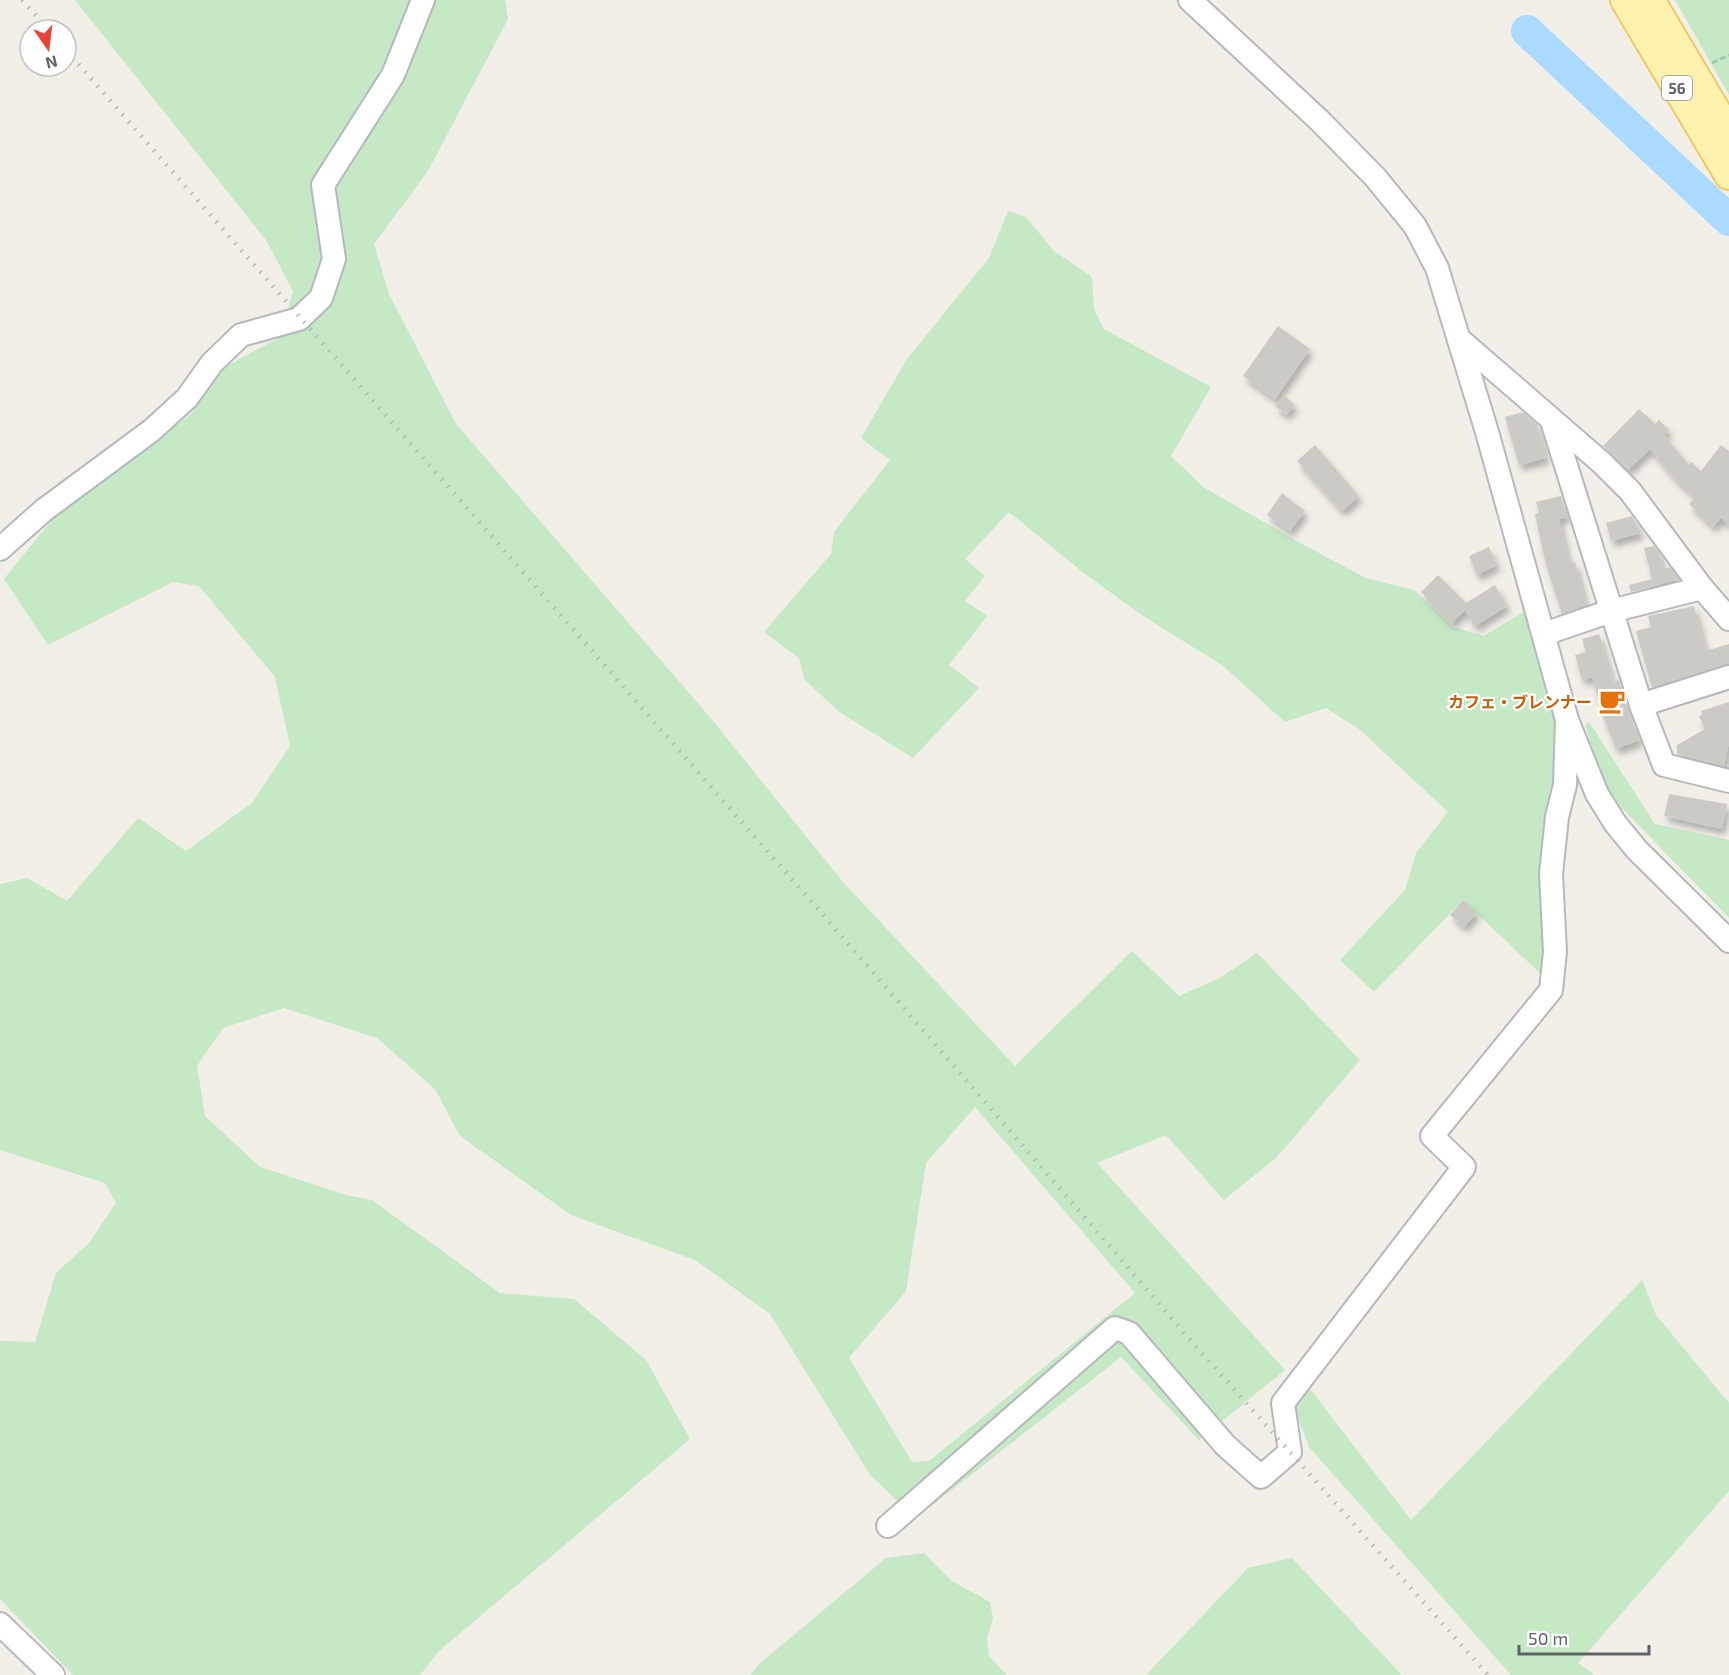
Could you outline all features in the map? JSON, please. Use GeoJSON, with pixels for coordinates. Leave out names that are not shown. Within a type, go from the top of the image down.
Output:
{"type":"FeatureCollection","features":[{"type":"Feature","properties":{"kind":"main road","name":"56"},"geometry":{"type":"LineString","coordinates":[[1624,0],[1729,175]]}},
{"type":"Feature","properties":{"kind":"main road","name":"56"},"geometry":{"type":"LineString","coordinates":[[1650,0],[1729,133]]}},
{"type":"Feature","properties":{"kind":"street"},"geometry":{"type":"LineString","coordinates":[[0,549],[44,510],[152,430],[187,398],[212,363],[241,335],[299,319],[321,298],[334,259],[323,185],[393,75],[423,0]]}},
{"type":"Feature","properties":{"kind":"street"},"geometry":{"type":"LineString","coordinates":[[1190,0],[1319,120],[1375,177],[1415,226],[1437,268],[1567,720],[1597,794],[1615,823],[1637,850],[1729,941]]}},
{"type":"Feature","properties":{"kind":"street"},"geometry":{"type":"LineString","coordinates":[[1459,339],[1602,463],[1630,492],[1702,588],[1729,619]]}},
{"type":"Feature","properties":{"kind":"street"},"geometry":{"type":"LineString","coordinates":[[1552,421],[1641,705],[1664,765],[1729,781]]}},
{"type":"Feature","properties":{"kind":"street"},"geometry":{"type":"LineString","coordinates":[[1544,634],[1611,611],[1702,588]]}},
{"type":"Feature","properties":{"kind":"street"},"geometry":{"type":"LineString","coordinates":[[1641,705],[1729,677]]}},
{"type":"Feature","properties":{"kind":"street"},"geometry":{"type":"LineString","coordinates":[[888,1526],[1115,1328],[1129,1333],[1225,1445],[1262,1477],[1290,1452],[1283,1403],[1464,1167],[1432,1136],[1551,990],[1555,952],[1551,874],[1557,817],[1565,786],[1567,720]]}},
{"type":"Feature","properties":{"kind":"street"},"geometry":{"type":"LineString","coordinates":[[0,1624],[53,1675]]}},
{"type":"Feature","properties":{"kind":"path"},"geometry":{"type":"LineString","coordinates":[[1709,64],[1729,55]]}},
{"type":"Feature","properties":{"kind":"green space"},"geometry":{"type":"Polygon","coordinates":[[[75,0],[505,0],[508,19],[428,171],[374,244],[389,294],[456,424],[709,716],[843,882],[1015,1066],[1132,951],[1179,996],[1220,978],[1257,953],[1360,1060],[1277,1157],[1224,1200],[1166,1135],[1097,1163],[1285,1370],[1199,1440],[1121,1357],[916,1518],[870,1475],[770,1314],[695,1260],[571,1215],[460,1136],[435,1089],[377,1038],[284,1008],[223,1028],[197,1066],[205,1116],[260,1167],[346,1195],[372,1200],[500,1293],[574,1299],[646,1360],[690,1439],[439,1651],[420,1675],[73,1675],[0,1599],[0,1341],[35,1342],[56,1273],[89,1243],[116,1203],[105,1183],[0,1150],[0,884],[27,878],[67,901],[138,818],[186,851],[252,803],[290,746],[275,677],[199,586],[173,582],[48,645],[4,579],[55,516],[191,414],[225,367],[280,337],[293,291],[266,240],[75,0]],[[975,1107],[926,1163],[906,1291],[849,1358],[912,1462],[929,1461],[1135,1293],[975,1107]]]}},
{"type":"Feature","properties":{"kind":"green space"},"geometry":{"type":"Polygon","coordinates":[[[1675,0],[1729,0],[1729,95],[1675,0]]]}},
{"type":"Feature","properties":{"kind":"green space"},"geometry":{"type":"Polygon","coordinates":[[[1008,211],[1026,217],[1054,251],[1092,277],[1094,309],[1104,329],[1211,387],[1171,456],[1203,487],[1366,578],[1414,590],[1453,627],[1484,636],[1528,609],[1558,718],[1546,979],[1463,900],[1374,992],[1340,960],[1405,890],[1416,853],[1448,812],[1359,729],[1326,708],[1285,722],[1222,665],[1143,616],[1085,574],[1009,512],[965,559],[985,576],[965,601],[987,616],[949,665],[979,688],[913,758],[838,711],[804,679],[799,658],[764,632],[831,554],[834,532],[890,460],[861,438],[907,359],[989,258],[1008,211]]]}},
{"type":"Feature","properties":{"kind":"green space"},"geometry":{"type":"Polygon","coordinates":[[[1589,722],[1655,824],[1729,840],[1729,918],[1615,801],[1599,769],[1585,725],[1589,722]]]}},
{"type":"Feature","properties":{"kind":"green space"},"geometry":{"type":"Polygon","coordinates":[[[1642,1280],[1656,1315],[1729,1403],[1729,1491],[1578,1663],[1595,1675],[1511,1675],[1309,1447],[1294,1407],[1310,1389],[1411,1520],[1642,1280]]]}},
{"type":"Feature","properties":{"kind":"green space"},"geometry":{"type":"Polygon","coordinates":[[[924,1553],[952,1581],[990,1602],[993,1619],[987,1638],[989,1656],[1007,1675],[750,1675],[759,1664],[886,1558],[924,1553]]]}},
{"type":"Feature","properties":{"kind":"green space"},"geometry":{"type":"Polygon","coordinates":[[[1292,1558],[1402,1675],[1146,1675],[1248,1568],[1292,1558]]]}},
{"type":"Feature","properties":{"kind":"building"},"geometry":{"type":"Polygon","coordinates":[[[1278,326],[1310,349],[1275,399],[1243,376],[1278,326]]]}},
{"type":"Feature","properties":{"kind":"building"},"geometry":{"type":"Polygon","coordinates":[[[1285,396],[1295,405],[1286,415],[1275,406],[1285,396]]]}},
{"type":"Feature","properties":{"kind":"building"},"geometry":{"type":"Polygon","coordinates":[[[1639,409],[1655,424],[1659,420],[1669,430],[1664,435],[1689,465],[1692,462],[1701,471],[1721,445],[1729,451],[1729,526],[1721,518],[1713,527],[1689,504],[1695,497],[1674,478],[1650,449],[1628,470],[1603,446],[1639,409]]]}},
{"type":"Feature","properties":{"kind":"building"},"geometry":{"type":"Polygon","coordinates":[[[1523,412],[1537,424],[1546,458],[1519,465],[1505,417],[1523,412]]]}},
{"type":"Feature","properties":{"kind":"building"},"geometry":{"type":"Polygon","coordinates":[[[1315,445],[1359,496],[1342,511],[1297,461],[1315,445]]]}},
{"type":"Feature","properties":{"kind":"building"},"geometry":{"type":"Polygon","coordinates":[[[1282,493],[1305,511],[1290,531],[1267,515],[1282,493]]]}},
{"type":"Feature","properties":{"kind":"building"},"geometry":{"type":"Polygon","coordinates":[[[1561,496],[1567,517],[1559,519],[1569,563],[1575,562],[1586,605],[1562,614],[1545,561],[1535,514],[1539,513],[1536,502],[1561,496]]]}},
{"type":"Feature","properties":{"kind":"building"},"geometry":{"type":"Polygon","coordinates":[[[1632,516],[1641,533],[1611,541],[1606,523],[1632,516]]]}},
{"type":"Feature","properties":{"kind":"building"},"geometry":{"type":"Polygon","coordinates":[[[1654,546],[1659,553],[1663,569],[1670,567],[1679,579],[1631,592],[1629,585],[1652,579],[1644,548],[1654,546]]]}},
{"type":"Feature","properties":{"kind":"building"},"geometry":{"type":"Polygon","coordinates":[[[1489,547],[1497,565],[1477,575],[1469,556],[1489,547]]]}},
{"type":"Feature","properties":{"kind":"building"},"geometry":{"type":"Polygon","coordinates":[[[1438,575],[1466,603],[1495,585],[1507,606],[1475,626],[1465,610],[1452,623],[1421,592],[1438,575]]]}},
{"type":"Feature","properties":{"kind":"building"},"geometry":{"type":"Polygon","coordinates":[[[1694,606],[1706,651],[1729,644],[1729,664],[1652,687],[1636,631],[1651,627],[1648,616],[1694,606]]]}},
{"type":"Feature","properties":{"kind":"building"},"geometry":{"type":"Polygon","coordinates":[[[1599,634],[1613,682],[1619,680],[1631,724],[1633,723],[1640,740],[1616,749],[1604,719],[1592,677],[1582,680],[1575,655],[1586,652],[1582,639],[1599,634]]]}},
{"type":"Feature","properties":{"kind":"building"},"geometry":{"type":"Polygon","coordinates":[[[1729,702],[1729,742],[1724,766],[1677,754],[1677,745],[1705,729],[1699,716],[1702,715],[1701,711],[1729,702]]]}},
{"type":"Feature","properties":{"kind":"building"},"geometry":{"type":"Polygon","coordinates":[[[1669,794],[1727,804],[1722,829],[1664,816],[1669,794]]]}},
{"type":"Feature","properties":{"kind":"building"},"geometry":{"type":"Polygon","coordinates":[[[1463,900],[1477,912],[1464,927],[1450,915],[1463,900]]]}},
{"type":"Feature","properties":{"kind":"waterway"},"geometry":{"type":"LineString","coordinates":[[1527,31],[1729,220]]}},
{"type":"Feature","properties":{"kind":"railway"},"geometry":{"type":"LineString","coordinates":[[22,0],[38,18]]}},
{"type":"Feature","properties":{"kind":"railway"},"geometry":{"type":"LineString","coordinates":[[78,64],[859,956],[1193,1343],[1488,1675]]}},
{"type":"Feature","properties":{"kind":"place","name":"カフェ・ブレンナー"},"geometry":{"type":"Point","coordinates":[1612,701]}}]}
